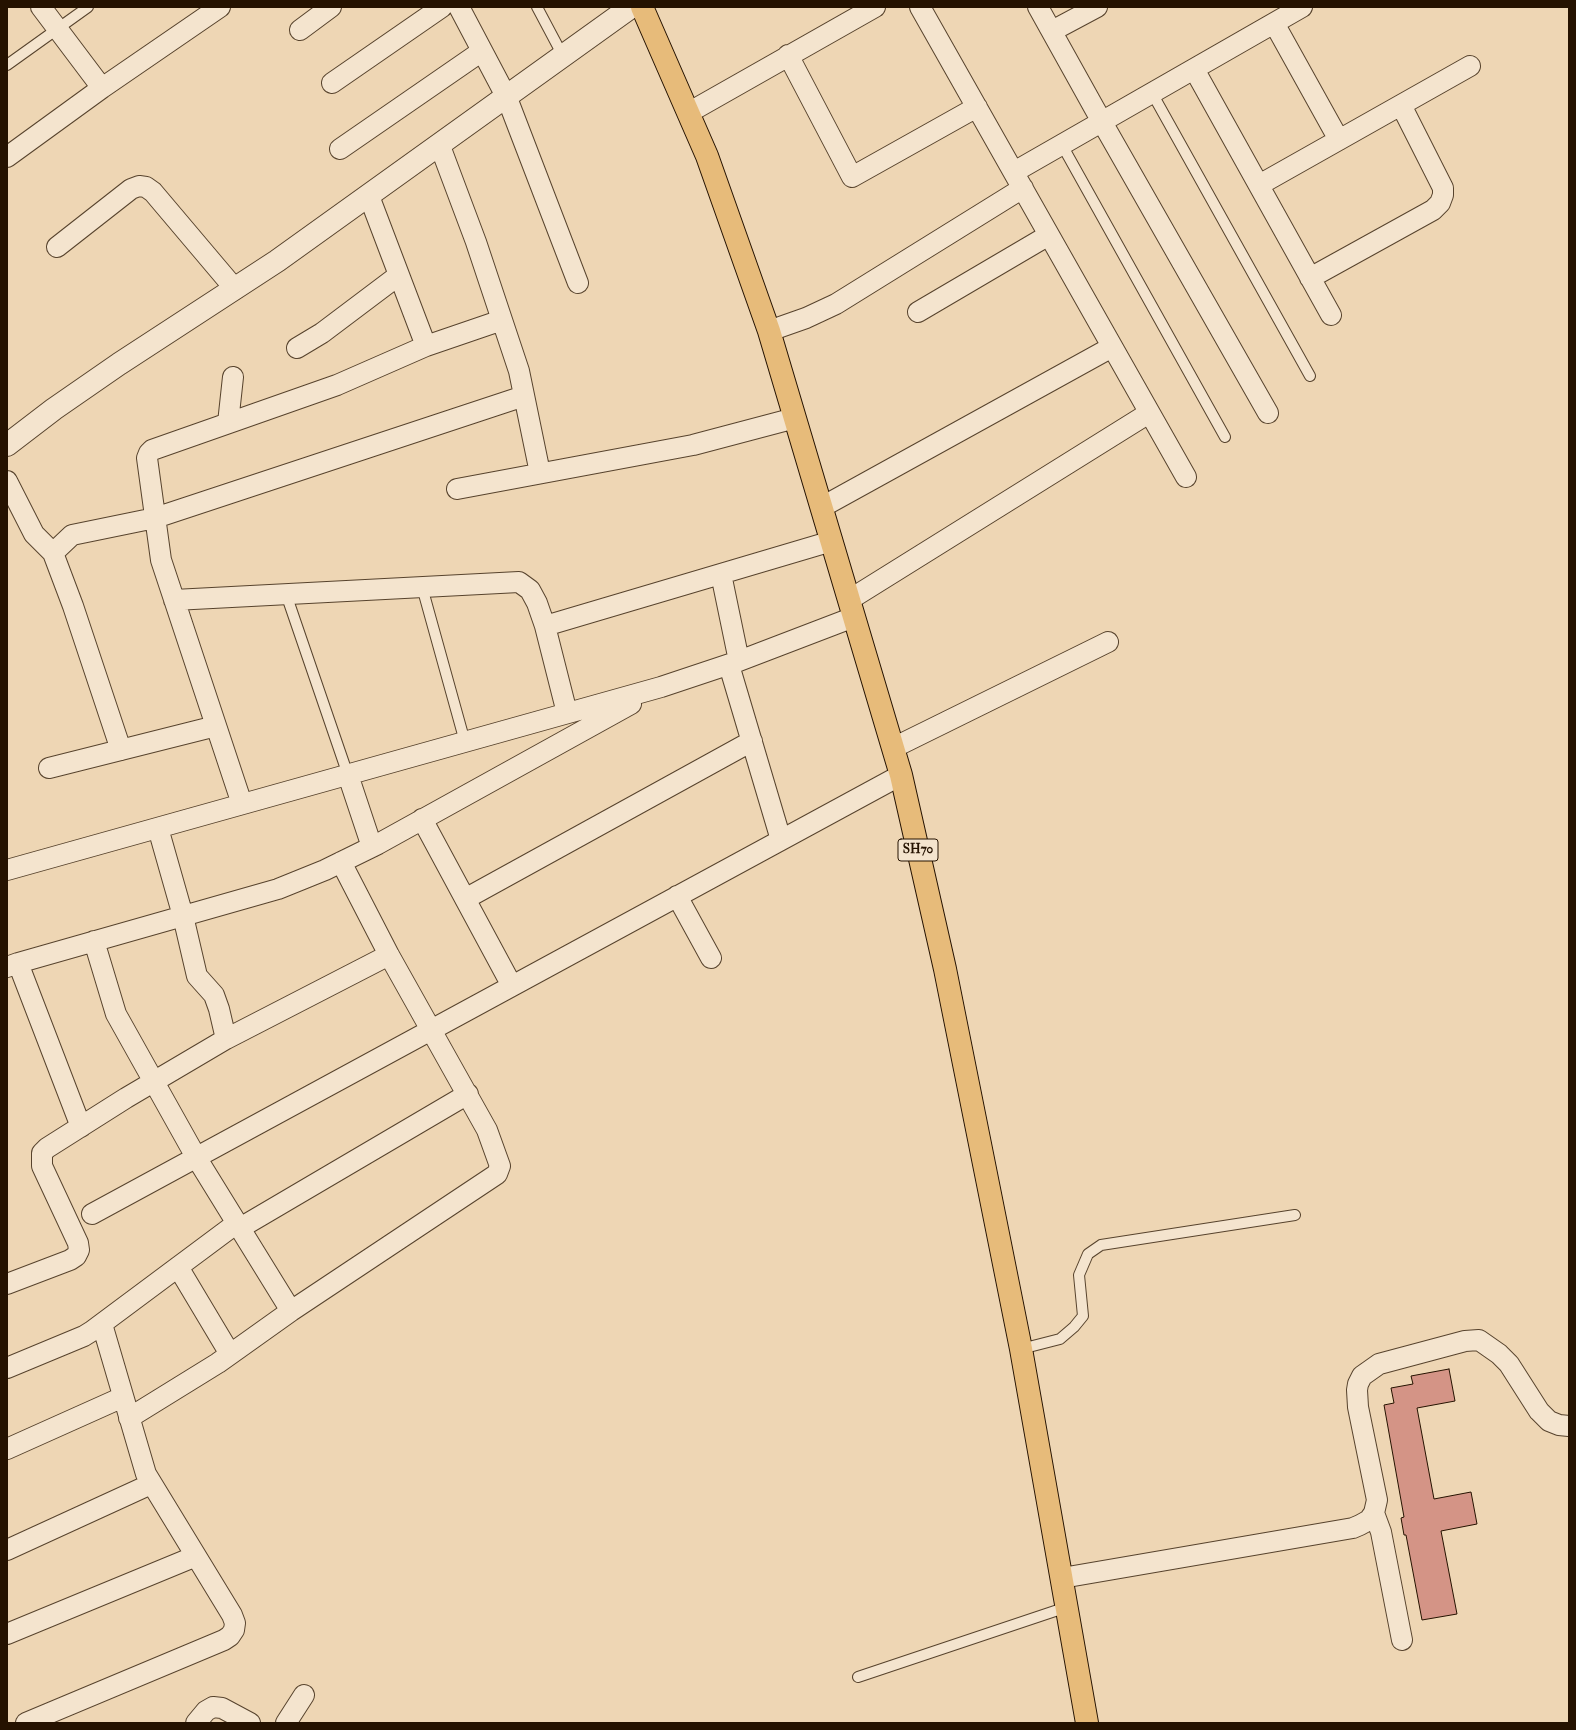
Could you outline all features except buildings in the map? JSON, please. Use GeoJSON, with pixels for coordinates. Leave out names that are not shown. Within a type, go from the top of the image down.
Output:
{"type":"FeatureCollection","features":[{"type":"Feature","properties":{"kind":"main road","name":"SH70"},"geometry":{"type":"LineString","coordinates":[[642,7],[707,156],[769,330],[901,775],[944,969],[1021,1349],[1087,1723]]}},
{"type":"Feature","properties":{"kind":"street"},"geometry":{"type":"LineString","coordinates":[[41,7],[102,88]]}},
{"type":"Feature","properties":{"kind":"street"},"geometry":{"type":"LineString","coordinates":[[7,157],[102,88],[220,7]]}},
{"type":"Feature","properties":{"kind":"street"},"geometry":{"type":"LineString","coordinates":[[300,30],[331,7]]}},
{"type":"Feature","properties":{"kind":"street"},"geometry":{"type":"LineString","coordinates":[[332,83],[442,7]]}},
{"type":"Feature","properties":{"kind":"street"},"geometry":{"type":"LineString","coordinates":[[459,7],[507,98],[578,283]]}},
{"type":"Feature","properties":{"kind":"street"},"geometry":{"type":"LineString","coordinates":[[7,445],[54,408],[278,261],[632,7]]}},
{"type":"Feature","properties":{"kind":"street"},"geometry":{"type":"LineString","coordinates":[[688,113],[875,7]]}},
{"type":"Feature","properties":{"kind":"street"},"geometry":{"type":"LineString","coordinates":[[920,7],[978,107],[1049,236],[1186,477]]}},
{"type":"Feature","properties":{"kind":"street"},"geometry":{"type":"LineString","coordinates":[[1038,7],[1268,413]]}},
{"type":"Feature","properties":{"kind":"street"},"geometry":{"type":"LineString","coordinates":[[1052,31],[1097,7]]}},
{"type":"Feature","properties":{"kind":"street"},"geometry":{"type":"LineString","coordinates":[[769,330],[806,318],[836,304],[1019,180],[1062,145],[1302,7]]}},
{"type":"Feature","properties":{"kind":"street"},"geometry":{"type":"LineString","coordinates":[[1274,23],[1339,140]]}},
{"type":"Feature","properties":{"kind":"street"},"geometry":{"type":"LineString","coordinates":[[340,149],[482,51]]}},
{"type":"Feature","properties":{"kind":"street"},"geometry":{"type":"LineString","coordinates":[[788,55],[852,177],[978,107]]}},
{"type":"Feature","properties":{"kind":"street"},"geometry":{"type":"LineString","coordinates":[[1259,185],[1470,66]]}},
{"type":"Feature","properties":{"kind":"street"},"geometry":{"type":"LineString","coordinates":[[1194,69],[1331,314]]}},
{"type":"Feature","properties":{"kind":"street"},"geometry":{"type":"LineString","coordinates":[[1310,278],[1433,210],[1440,203],[1443,195],[1443,188],[1401,105]]}},
{"type":"Feature","properties":{"kind":"street"},"geometry":{"type":"LineString","coordinates":[[440,146],[476,242],[519,371],[540,473]]}},
{"type":"Feature","properties":{"kind":"street"},"geometry":{"type":"LineString","coordinates":[[57,247],[131,189],[139,186],[146,187],[153,192],[235,289]]}},
{"type":"Feature","properties":{"kind":"street"},"geometry":{"type":"LineString","coordinates":[[369,196],[426,346]]}},
{"type":"Feature","properties":{"kind":"street"},"geometry":{"type":"LineString","coordinates":[[918,312],[1049,236]]}},
{"type":"Feature","properties":{"kind":"street"},"geometry":{"type":"LineString","coordinates":[[297,348],[322,333],[399,275]]}},
{"type":"Feature","properties":{"kind":"street"},"geometry":{"type":"LineString","coordinates":[[242,804],[162,560],[147,458],[149,453],[152,450],[336,385],[426,346],[502,320]]}},
{"type":"Feature","properties":{"kind":"street"},"geometry":{"type":"LineString","coordinates":[[822,507],[1112,348]]}},
{"type":"Feature","properties":{"kind":"street"},"geometry":{"type":"LineString","coordinates":[[228,423],[234,377]]}},
{"type":"Feature","properties":{"kind":"street"},"geometry":{"type":"LineString","coordinates":[[52,553],[72,535],[155,518],[524,396]]}},
{"type":"Feature","properties":{"kind":"street"},"geometry":{"type":"LineString","coordinates":[[7,870],[567,714],[661,687],[734,663],[852,609],[1149,413]]}},
{"type":"Feature","properties":{"kind":"street"},"geometry":{"type":"LineString","coordinates":[[457,490],[693,445],[795,418]]}},
{"type":"Feature","properties":{"kind":"street"},"geometry":{"type":"LineString","coordinates":[[7,481],[34,534],[52,553],[73,606],[122,750]]}},
{"type":"Feature","properties":{"kind":"street"},"geometry":{"type":"LineString","coordinates":[[545,626],[832,541]]}},
{"type":"Feature","properties":{"kind":"street"},"geometry":{"type":"LineString","coordinates":[[721,574],[734,663],[752,741],[781,840]]}},
{"type":"Feature","properties":{"kind":"street"},"geometry":{"type":"LineString","coordinates":[[174,600],[520,582],[530,590],[537,603],[545,626],[567,714]]}},
{"type":"Feature","properties":{"kind":"street"},"geometry":{"type":"LineString","coordinates":[[893,748],[1108,642]]}},
{"type":"Feature","properties":{"kind":"street"},"geometry":{"type":"LineString","coordinates":[[81,1127],[13,965],[278,889],[341,862],[372,847],[661,687]]}},
{"type":"Feature","properties":{"kind":"street"},"geometry":{"type":"LineString","coordinates":[[49,768],[216,726]]}},
{"type":"Feature","properties":{"kind":"street"},"geometry":{"type":"LineString","coordinates":[[465,899],[752,741]]}},
{"type":"Feature","properties":{"kind":"street"},"geometry":{"type":"LineString","coordinates":[[348,775],[372,847]]}},
{"type":"Feature","properties":{"kind":"street"},"geometry":{"type":"LineString","coordinates":[[92,1214],[901,775]]}},
{"type":"Feature","properties":{"kind":"street"},"geometry":{"type":"LineString","coordinates":[[422,819],[512,986]]}},
{"type":"Feature","properties":{"kind":"street"},"geometry":{"type":"LineString","coordinates":[[158,828],[183,916],[197,976],[214,995],[226,1039]]}},
{"type":"Feature","properties":{"kind":"street"},"geometry":{"type":"LineString","coordinates":[[129,1418],[230,1354],[291,1311],[497,1174],[500,1166],[498,1156],[487,1130],[389,955],[341,862]]}},
{"type":"Feature","properties":{"kind":"street"},"geometry":{"type":"LineString","coordinates":[[677,896],[710,958]]}},
{"type":"Feature","properties":{"kind":"street"},"geometry":{"type":"LineString","coordinates":[[94,942],[116,1014],[196,1157],[291,1311]]}},
{"type":"Feature","properties":{"kind":"street"},"geometry":{"type":"LineString","coordinates":[[7,1284],[70,1260],[76,1256],[79,1250],[78,1243],[42,1166],[42,1153],[47,1148],[153,1082],[226,1039],[389,955]]}},
{"type":"Feature","properties":{"kind":"street"},"geometry":{"type":"LineString","coordinates":[[7,1368],[84,1336],[178,1266],[238,1225],[468,1094]]}},
{"type":"Feature","properties":{"kind":"street"},"geometry":{"type":"LineString","coordinates":[[178,1266],[230,1354]]}},
{"type":"Feature","properties":{"kind":"street"},"geometry":{"type":"LineString","coordinates":[[26,1723],[224,1640],[230,1636],[234,1630],[235,1623],[232,1615],[151,1484],[142,1462],[102,1324]]}},
{"type":"Feature","properties":{"kind":"street"},"geometry":{"type":"LineString","coordinates":[[1062,1578],[1353,1528],[1369,1520],[1374,1513],[1377,1500],[1358,1406],[1357,1390],[1362,1376],[1379,1364],[1465,1341],[1479,1340],[1509,1364],[1539,1411],[1550,1421],[1559,1425],[1569,1426]]}},
{"type":"Feature","properties":{"kind":"street"},"geometry":{"type":"LineString","coordinates":[[7,1449],[123,1397]]}},
{"type":"Feature","properties":{"kind":"street"},"geometry":{"type":"LineString","coordinates":[[7,1550],[151,1484]]}},
{"type":"Feature","properties":{"kind":"street"},"geometry":{"type":"LineString","coordinates":[[1374,1513],[1381,1532],[1402,1640]]}},
{"type":"Feature","properties":{"kind":"street"},"geometry":{"type":"LineString","coordinates":[[7,1634],[196,1556]]}},
{"type":"Feature","properties":{"kind":"street"},"geometry":{"type":"LineString","coordinates":[[286,1723],[304,1695]]}},
{"type":"Feature","properties":{"kind":"street"},"geometry":{"type":"LineString","coordinates":[[196,1723],[206,1711],[213,1707],[222,1708],[250,1723]]}},
{"type":"Feature","properties":{"kind":"lane"},"geometry":{"type":"LineString","coordinates":[[7,65],[88,7]]}},
{"type":"Feature","properties":{"kind":"lane"},"geometry":{"type":"LineString","coordinates":[[537,7],[563,56]]}},
{"type":"Feature","properties":{"kind":"lane"},"geometry":{"type":"LineString","coordinates":[[1152,93],[1310,376]]}},
{"type":"Feature","properties":{"kind":"lane"},"geometry":{"type":"LineString","coordinates":[[1062,145],[1225,437]]}},
{"type":"Feature","properties":{"kind":"lane"},"geometry":{"type":"LineString","coordinates":[[422,587],[465,742]]}},
{"type":"Feature","properties":{"kind":"lane"},"geometry":{"type":"LineString","coordinates":[[286,594],[348,775]]}},
{"type":"Feature","properties":{"kind":"lane"},"geometry":{"type":"LineString","coordinates":[[1021,1349],[1060,1339],[1074,1327],[1083,1316],[1078,1275],[1088,1254],[1101,1245],[1295,1216]]}},
{"type":"Feature","properties":{"kind":"lane"},"geometry":{"type":"LineString","coordinates":[[858,1677],[1067,1607]]}}]}
